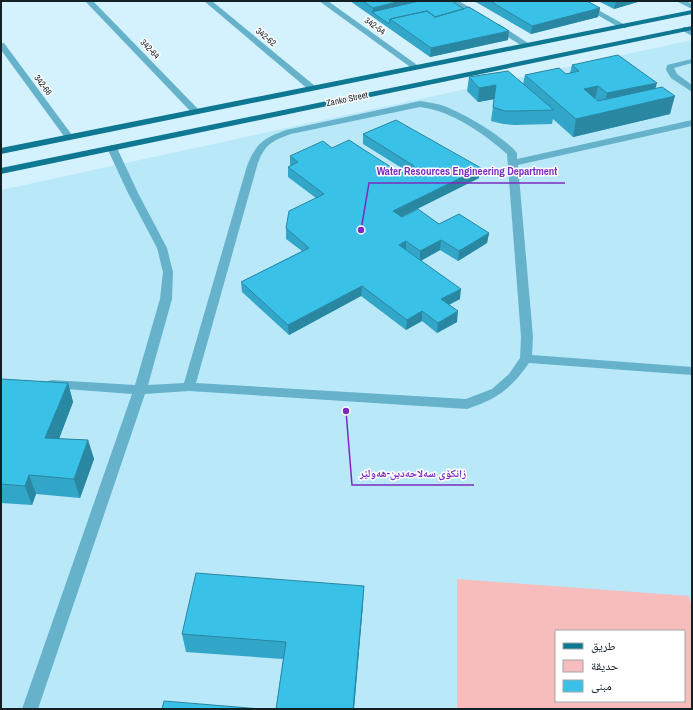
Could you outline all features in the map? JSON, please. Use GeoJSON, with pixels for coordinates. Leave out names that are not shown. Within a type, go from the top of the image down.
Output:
{"type":"FeatureCollection","features":[{"type":"Feature","properties":{"kind":"main road","name":"Zanko Street"},"geometry":{"type":"LineString","coordinates":[[1,151],[692,12]]}},
{"type":"Feature","properties":{"kind":"main road","name":"Zanko Street"},"geometry":{"type":"LineString","coordinates":[[1,171],[506,66],[690,30]]}},
{"type":"Feature","properties":{"kind":"main road"},"geometry":{"type":"LineString","coordinates":[[487,53],[506,66]]}},
{"type":"Feature","properties":{"kind":"street","name":"342-64"},"geometry":{"type":"LineString","coordinates":[[89,1],[196,112]]}},
{"type":"Feature","properties":{"kind":"street","name":"342-62"},"geometry":{"type":"LineString","coordinates":[[208,1],[312,88]]}},
{"type":"Feature","properties":{"kind":"street","name":"342-54"},"geometry":{"type":"LineString","coordinates":[[323,1],[416,67]]}},
{"type":"Feature","properties":{"kind":"street"},"geometry":{"type":"LineString","coordinates":[[454,1],[528,45]]}},
{"type":"Feature","properties":{"kind":"street"},"geometry":{"type":"LineString","coordinates":[[577,1],[623,26]]}},
{"type":"Feature","properties":{"kind":"street"},"geometry":{"type":"LineString","coordinates":[[680,1],[692,7]]}},
{"type":"Feature","properties":{"kind":"street","name":"342-66"},"geometry":{"type":"LineString","coordinates":[[1,45],[69,137]]}},
{"type":"Feature","properties":{"kind":"street"},"geometry":{"type":"LineString","coordinates":[[692,61],[670,67],[670,70],[674,76],[692,89]]}},
{"type":"Feature","properties":{"kind":"street"},"geometry":{"type":"LineString","coordinates":[[40,383],[140,390],[189,387],[467,404],[496,392],[513,377],[526,360],[527,337],[512,153],[502,144],[448,111],[420,104],[290,132],[270,139],[258,149],[252,166],[189,387]]}},
{"type":"Feature","properties":{"kind":"street"},"geometry":{"type":"LineString","coordinates":[[512,163],[692,124]]}},
{"type":"Feature","properties":{"kind":"street"},"geometry":{"type":"LineString","coordinates":[[30,709],[140,390],[166,299],[168,272],[162,248],[133,193],[112,148]]}},
{"type":"Feature","properties":{"kind":"street"},"geometry":{"type":"LineString","coordinates":[[526,360],[692,370]]}},
{"type":"Feature","properties":{"kind":"shaded area"},"geometry":{"type":"Polygon","coordinates":[[[692,40],[692,709],[1,709],[1,190],[692,40]]]}},
{"type":"Feature","properties":{"kind":"green space"},"geometry":{"type":"Polygon","coordinates":[[[457,579],[689,596],[692,609],[692,709],[457,709],[457,579]]]}},
{"type":"Feature","properties":{"kind":"building"},"geometry":{"type":"Polygon","coordinates":[[[363,1],[401,1],[373,8],[363,1]]]}},
{"type":"Feature","properties":{"kind":"building"},"geometry":{"type":"Polygon","coordinates":[[[419,1],[452,1],[464,9],[435,17],[427,11],[390,19],[389,24],[372,12],[419,1]]]}},
{"type":"Feature","properties":{"kind":"building"},"geometry":{"type":"Polygon","coordinates":[[[490,1],[587,1],[600,8],[532,26],[490,1]]]}},
{"type":"Feature","properties":{"kind":"building"},"geometry":{"type":"Polygon","coordinates":[[[469,7],[509,31],[431,48],[390,19],[427,11],[435,17],[469,7]]]}},
{"type":"Feature","properties":{"kind":"building"},"geometry":{"type":"Polygon","coordinates":[[[618,55],[657,83],[607,93],[598,86],[584,89],[598,101],[662,87],[675,96],[576,119],[525,75],[559,68],[566,74],[579,71],[572,65],[618,55]]]}},
{"type":"Feature","properties":{"kind":"building"},"geometry":{"type":"Polygon","coordinates":[[[508,71],[554,110],[505,111],[493,107],[496,85],[479,88],[469,77],[508,71]]]}},
{"type":"Feature","properties":{"kind":"building"},"geometry":{"type":"Polygon","coordinates":[[[396,120],[481,168],[393,211],[402,217],[418,209],[439,224],[459,214],[489,233],[459,251],[441,240],[420,251],[406,241],[399,245],[461,289],[441,299],[458,311],[438,323],[422,311],[407,320],[362,286],[288,325],[241,282],[309,248],[286,228],[289,211],[324,194],[288,167],[298,162],[290,156],[323,141],[332,148],[349,140],[400,173],[414,166],[363,134],[396,120]]]}},
{"type":"Feature","properties":{"kind":"building"},"geometry":{"type":"Polygon","coordinates":[[[1,379],[68,383],[45,438],[88,440],[74,479],[29,475],[25,486],[1,484],[1,379]]]}},
{"type":"Feature","properties":{"kind":"building"},"geometry":{"type":"Polygon","coordinates":[[[196,573],[364,586],[353,709],[276,709],[286,642],[182,634],[196,573]]]}},
{"type":"Feature","properties":{"kind":"building"},"geometry":{"type":"Polygon","coordinates":[[[164,701],[261,709],[162,709],[164,701]]]}},
{"type":"Feature","properties":{"kind":"place","name":"Water Resources Engineering Department"},"geometry":{"type":"Point","coordinates":[361,230]}},
{"type":"Feature","properties":{"kind":"place","name":"زانکۆی سەلاحەدین-هەولێر"},"geometry":{"type":"Point","coordinates":[346,411]}}]}
